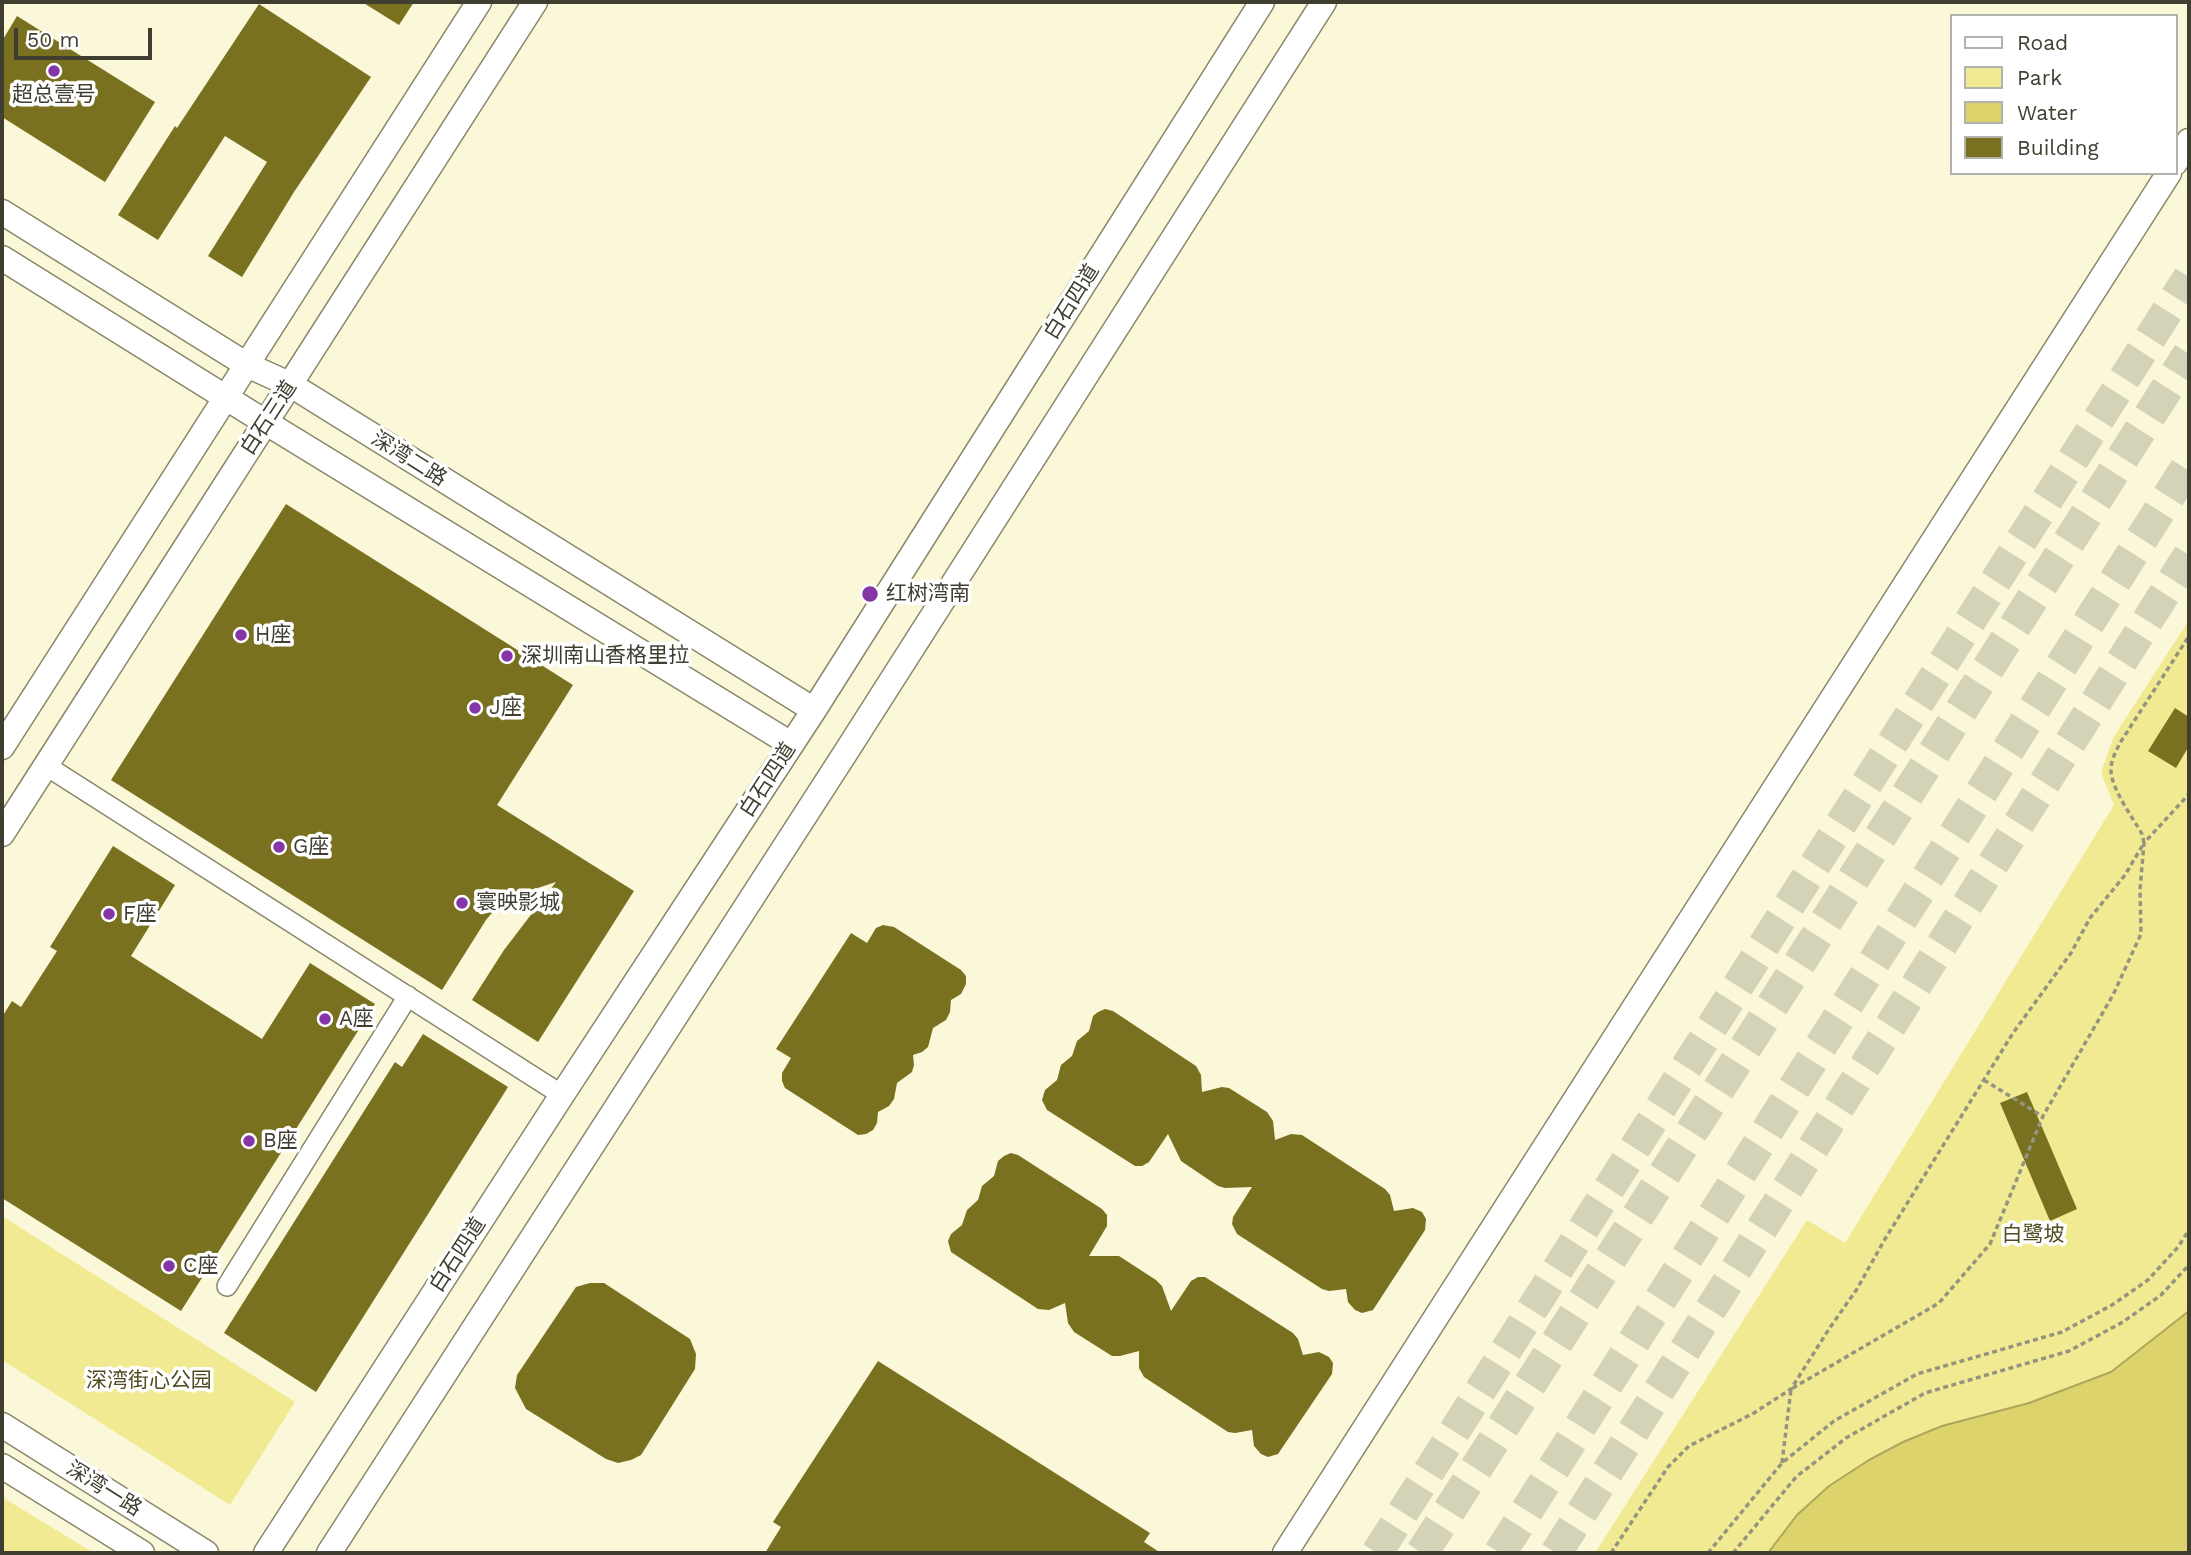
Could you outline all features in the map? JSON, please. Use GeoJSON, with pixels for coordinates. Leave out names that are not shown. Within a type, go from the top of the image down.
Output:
{"type":"FeatureCollection","features":[{"type":"Feature","properties":{"kind":"street"},"geometry":{"type":"LineString","coordinates":[[2,747],[479,2]]}},
{"type":"Feature","properties":{"kind":"street","name":"白石三道"},"geometry":{"type":"LineString","coordinates":[[2,834],[535,2]]}},
{"type":"Feature","properties":{"kind":"street","name":"白石四道"},"geometry":{"type":"LineString","coordinates":[[266,1553],[814,710],[1262,2]]}},
{"type":"Feature","properties":{"kind":"street"},"geometry":{"type":"LineString","coordinates":[[328,1553],[846,752],[1324,2]]}},
{"type":"Feature","properties":{"kind":"street"},"geometry":{"type":"LineString","coordinates":[[2177,160],[2189,141]]}},
{"type":"Feature","properties":{"kind":"street"},"geometry":{"type":"LineString","coordinates":[[1285,1553],[2168,175]]}},
{"type":"Feature","properties":{"kind":"street","name":"深湾二路"},"geometry":{"type":"LineString","coordinates":[[2,212],[247,365],[290,385],[814,710]]}},
{"type":"Feature","properties":{"kind":"street","name":"深湾二路"},"geometry":{"type":"LineString","coordinates":[[2,258],[225,398],[791,744]]}},
{"type":"Feature","properties":{"kind":"street"},"geometry":{"type":"LineString","coordinates":[[45,765],[562,1095]]}},
{"type":"Feature","properties":{"kind":"street"},"geometry":{"type":"LineString","coordinates":[[227,1286],[408,996]]}},
{"type":"Feature","properties":{"kind":"street","name":"深湾一路"},"geometry":{"type":"LineString","coordinates":[[2,1425],[206,1553]]}},
{"type":"Feature","properties":{"kind":"street","name":"深湾一路"},"geometry":{"type":"LineString","coordinates":[[2,1466],[142,1553]]}},
{"type":"Feature","properties":{"kind":"path"},"geometry":{"type":"LineString","coordinates":[[1611,1553],[1668,1467],[1689,1446],[1754,1413],[1791,1388],[1939,1303],[1990,1244],[2043,1116],[2113,995],[2141,934],[2140,890],[2144,844],[2142,834],[2113,781],[2113,757],[2189,636]]}},
{"type":"Feature","properties":{"kind":"path"},"geometry":{"type":"LineString","coordinates":[[1782,1463],[1791,1388],[1857,1289],[1885,1239],[2013,1033],[2144,844],[2189,794]]}},
{"type":"Feature","properties":{"kind":"path"},"geometry":{"type":"LineString","coordinates":[[1984,1080],[2043,1116]]}},
{"type":"Feature","properties":{"kind":"path"},"geometry":{"type":"LineString","coordinates":[[1708,1553],[1782,1463],[1834,1421],[1917,1374],[2062,1332],[2112,1305],[2148,1280],[2178,1247],[2189,1230]]}},
{"type":"Feature","properties":{"kind":"path"},"geometry":{"type":"LineString","coordinates":[[1733,1553],[1796,1477],[1846,1438],[1925,1393],[2069,1351],[2142,1309],[2161,1295],[2189,1265]]}},
{"type":"Feature","properties":{"kind":"green space","name":"白鹭坡"},"geometry":{"type":"Polygon","coordinates":[[[2189,620],[2189,1311],[2111,1372],[2029,1403],[1942,1426],[1869,1460],[1829,1486],[1797,1515],[1768,1553],[1595,1553],[1807,1220],[1845,1243],[2114,805],[2101,773],[2113,738],[2189,620]]]}},
{"type":"Feature","properties":{"kind":"green space","name":"深湾街心公园"},"geometry":{"type":"Polygon","coordinates":[[[2,1216],[295,1402],[230,1505],[2,1360],[2,1216]]]}},
{"type":"Feature","properties":{"kind":"green space"},"geometry":{"type":"Polygon","coordinates":[[[2,1497],[94,1553],[2,1553],[2,1497]]]}},
{"type":"Feature","properties":{"kind":"water"},"geometry":{"type":"Polygon","coordinates":[[[2189,1311],[2189,1553],[1768,1553],[1797,1515],[1829,1486],[1869,1460],[1942,1426],[2029,1403],[2111,1372],[2189,1311]]]}},
{"type":"Feature","properties":{"kind":"building"},"geometry":{"type":"Polygon","coordinates":[[[362,2],[414,2],[399,25],[362,2]]]}},
{"type":"Feature","properties":{"kind":"building"},"geometry":{"type":"Polygon","coordinates":[[[259,4],[371,77],[294,192],[242,277],[208,256],[267,162],[225,136],[158,240],[118,215],[259,4]]]}},
{"type":"Feature","properties":{"kind":"building","name":"超总壹号"},"geometry":{"type":"Polygon","coordinates":[[[17,16],[155,102],[105,182],[2,117],[2,41],[17,16]]]}},
{"type":"Feature","properties":{"kind":"building"},"geometry":{"type":"Polygon","coordinates":[[[286,504],[573,685],[497,805],[634,891],[538,1042],[472,1000],[504,950],[556,882],[504,899],[486,920],[442,990],[111,780],[286,504]]]}},
{"type":"Feature","properties":{"kind":"building"},"geometry":{"type":"Polygon","coordinates":[[[2175,708],[2189,717],[2189,746],[2176,768],[2148,751],[2175,708]]]}},
{"type":"Feature","properties":{"kind":"building"},"geometry":{"type":"Polygon","coordinates":[[[113,846],[175,885],[131,956],[262,1039],[310,963],[375,1004],[181,1311],[2,1198],[2,1017],[12,1001],[21,1007],[57,951],[50,947],[113,846]]]}},
{"type":"Feature","properties":{"kind":"building"},"geometry":{"type":"Polygon","coordinates":[[[883,925],[894,927],[961,970],[966,976],[966,984],[961,994],[951,1000],[946,1020],[933,1028],[928,1047],[913,1055],[912,1072],[897,1083],[894,1099],[889,1106],[878,1112],[873,1130],[858,1135],[785,1088],[782,1073],[791,1058],[776,1049],[851,933],[867,943],[876,928],[883,925]]]}},
{"type":"Feature","properties":{"kind":"building"},"geometry":{"type":"Polygon","coordinates":[[[1105,1009],[1113,1011],[1196,1066],[1201,1075],[1202,1092],[1229,1088],[1267,1112],[1273,1121],[1275,1140],[1291,1134],[1302,1135],[1385,1189],[1390,1195],[1394,1211],[1413,1208],[1422,1212],[1426,1219],[1425,1230],[1373,1310],[1362,1313],[1355,1310],[1348,1302],[1346,1289],[1322,1289],[1237,1234],[1232,1224],[1233,1217],[1252,1187],[1218,1186],[1181,1161],[1168,1134],[1149,1162],[1135,1166],[1047,1110],[1042,1100],[1045,1090],[1057,1080],[1061,1065],[1072,1056],[1077,1041],[1089,1031],[1093,1016],[1105,1009]]]}},
{"type":"Feature","properties":{"kind":"building"},"geometry":{"type":"Polygon","coordinates":[[[423,1034],[508,1087],[316,1392],[224,1333],[395,1062],[402,1067],[423,1034]]]}},
{"type":"Feature","properties":{"kind":"building"},"geometry":{"type":"Polygon","coordinates":[[[2027,1092],[2077,1209],[2050,1221],[2000,1103],[2027,1092]]]}},
{"type":"Feature","properties":{"kind":"building"},"geometry":{"type":"Polygon","coordinates":[[[1011,1153],[1102,1209],[1107,1215],[1107,1226],[1089,1256],[1119,1256],[1156,1280],[1162,1286],[1171,1311],[1191,1281],[1205,1277],[1293,1333],[1303,1355],[1319,1352],[1329,1357],[1333,1363],[1332,1374],[1278,1454],[1268,1457],[1261,1454],[1254,1446],[1252,1430],[1228,1432],[1144,1377],[1139,1368],[1139,1351],[1112,1356],[1074,1332],[1068,1323],[1065,1303],[1049,1310],[1038,1309],[951,1252],[948,1241],[951,1234],[962,1225],[967,1210],[978,1200],[982,1186],[994,1176],[998,1161],[1011,1153]]]}},
{"type":"Feature","properties":{"kind":"building"},"geometry":{"type":"Polygon","coordinates":[[[604,1283],[690,1339],[696,1354],[695,1369],[641,1455],[618,1463],[606,1459],[526,1409],[515,1388],[517,1375],[576,1287],[604,1283]]]}},
{"type":"Feature","properties":{"kind":"building"},"geometry":{"type":"Polygon","coordinates":[[[878,1361],[1150,1533],[1144,1542],[1161,1553],[765,1553],[781,1527],[773,1522],[878,1361]]]}},
{"type":"Feature","properties":{"kind":"tunnel"},"geometry":{"type":"LineString","coordinates":[[1377,1553],[2189,277]]}},
{"type":"Feature","properties":{"kind":"tunnel"},"geometry":{"type":"LineString","coordinates":[[1422,1553],[2189,354]]}},
{"type":"Feature","properties":{"kind":"tunnel"},"geometry":{"type":"LineString","coordinates":[[1500,1553],[2189,464]]}},
{"type":"Feature","properties":{"kind":"tunnel"},"geometry":{"type":"LineString","coordinates":[[1556,1553],[2189,555]]}},
{"type":"Feature","properties":{"kind":"place","name":"超总壹号"},"geometry":{"type":"Point","coordinates":[54,71]}},
{"type":"Feature","properties":{"kind":"place","name":"红树湾南"},"geometry":{"type":"Point","coordinates":[870,594]}},
{"type":"Feature","properties":{"kind":"place","name":"H座"},"geometry":{"type":"Point","coordinates":[241,635]}},
{"type":"Feature","properties":{"kind":"place","name":"深圳南山香格里拉"},"geometry":{"type":"Point","coordinates":[507,656]}},
{"type":"Feature","properties":{"kind":"place","name":"J座"},"geometry":{"type":"Point","coordinates":[475,708]}},
{"type":"Feature","properties":{"kind":"place","name":"G座"},"geometry":{"type":"Point","coordinates":[279,847]}},
{"type":"Feature","properties":{"kind":"place","name":"寰映影城"},"geometry":{"type":"Point","coordinates":[462,903]}},
{"type":"Feature","properties":{"kind":"place","name":"F座"},"geometry":{"type":"Point","coordinates":[109,914]}},
{"type":"Feature","properties":{"kind":"place","name":"A座"},"geometry":{"type":"Point","coordinates":[325,1019]}},
{"type":"Feature","properties":{"kind":"place","name":"B座"},"geometry":{"type":"Point","coordinates":[249,1141]}},
{"type":"Feature","properties":{"kind":"place","name":"C座"},"geometry":{"type":"Point","coordinates":[169,1266]}}]}
